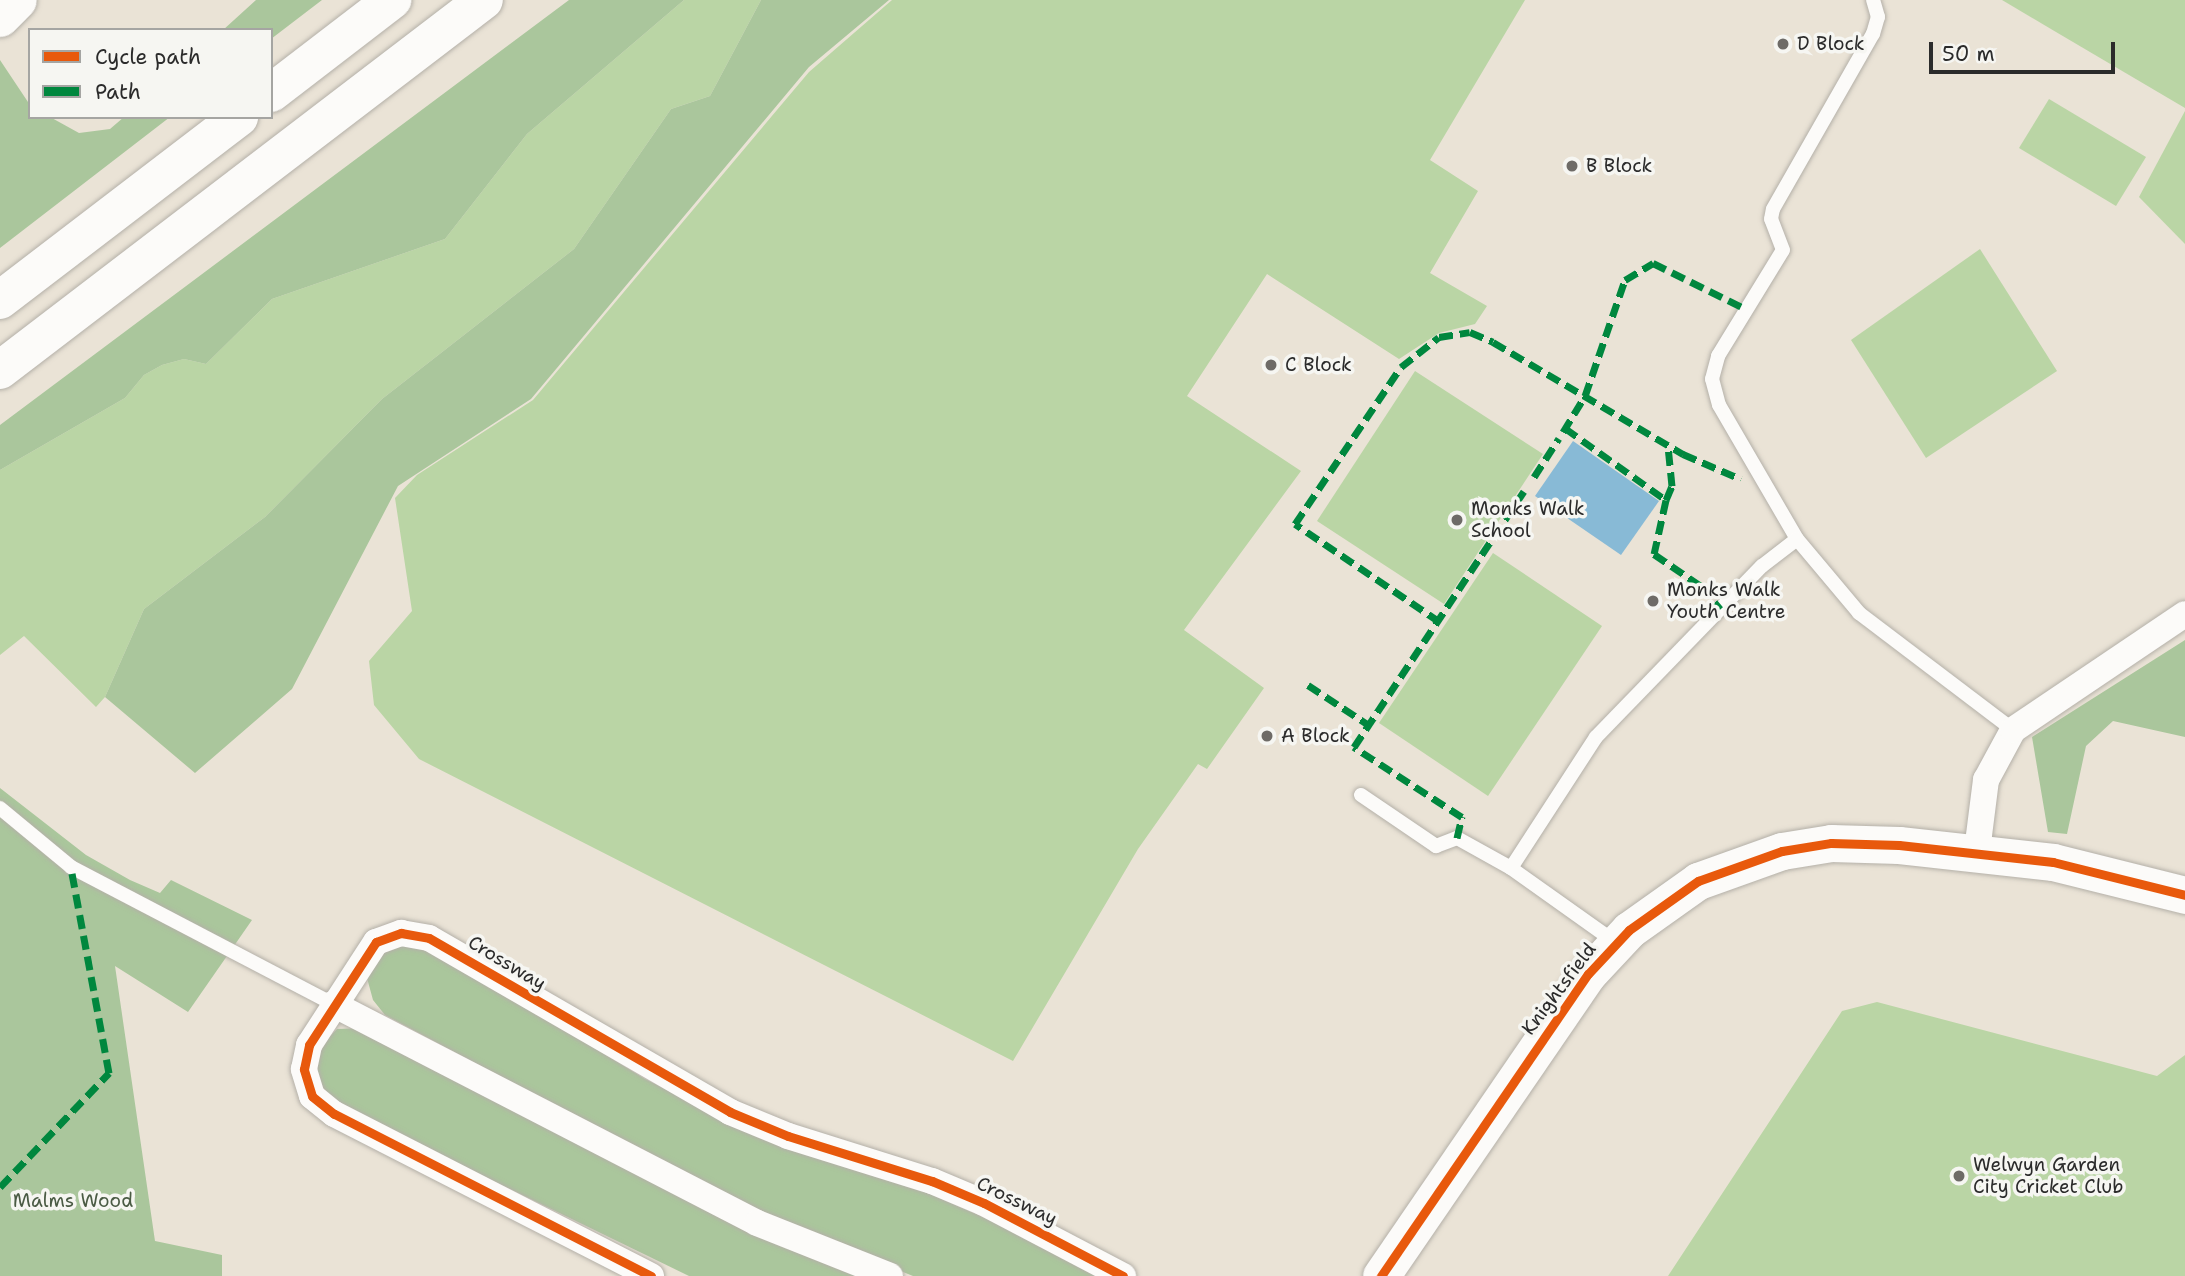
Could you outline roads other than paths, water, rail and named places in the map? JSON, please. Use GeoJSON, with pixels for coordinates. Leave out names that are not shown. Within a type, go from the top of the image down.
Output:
{"type":"FeatureCollection","features":[{"type":"Feature","properties":{"kind":"highway"},"geometry":{"type":"LineString","coordinates":[[273,91],[392,0]]}},
{"type":"Feature","properties":{"kind":"highway"},"geometry":{"type":"LineString","coordinates":[[0,370],[484,0]]}},
{"type":"Feature","properties":{"kind":"highway"},"geometry":{"type":"LineString","coordinates":[[370,88],[509,0]]}},
{"type":"Feature","properties":{"kind":"highway"},"geometry":{"type":"LineString","coordinates":[[0,300],[236,119]]}},
{"type":"Feature","properties":{"kind":"street"},"geometry":{"type":"LineString","coordinates":[[0,18],[18,0]]}},
{"type":"Feature","properties":{"kind":"street"},"geometry":{"type":"LineString","coordinates":[[1977,851],[1986,780],[2013,730],[2185,614]]}},
{"type":"Feature","properties":{"kind":"street","name":"Knightsfield"},"geometry":{"type":"LineString","coordinates":[[1381,1276],[1567,1003],[1616,943],[1664,902],[1699,881],[1782,851],[1831,843],[1977,851],[2105,872],[2185,895]]}},
{"type":"Feature","properties":{"kind":"street","name":"Crossway"},"geometry":{"type":"LineString","coordinates":[[651,1276],[321,1105],[306,1081],[306,1057],[333,1004],[376,942],[401,933],[429,938],[730,1112],[985,1203],[1123,1276]]}},
{"type":"Feature","properties":{"kind":"street"},"geometry":{"type":"LineString","coordinates":[[333,1004],[757,1223],[890,1276]]}},
{"type":"Feature","properties":{"kind":"lane"},"geometry":{"type":"LineString","coordinates":[[1873,0],[1877,26],[1773,209],[1771,219],[1783,250],[1718,356],[1712,379],[1719,405],[1797,539],[1826,579],[1859,613],[2013,730]]}},
{"type":"Feature","properties":{"kind":"lane"},"geometry":{"type":"LineString","coordinates":[[1511,868],[1596,737],[1762,566],[1797,539]]}},
{"type":"Feature","properties":{"kind":"lane"},"geometry":{"type":"LineString","coordinates":[[1361,795],[1436,846],[1457,838],[1511,868],[1616,943]]}},
{"type":"Feature","properties":{"kind":"lane"},"geometry":{"type":"LineString","coordinates":[[0,808],[71,867],[333,1004]]}},
{"type":"Feature","properties":{"kind":"water"},"geometry":{"type":"Polygon","coordinates":[[[1573,441],[1659,501],[1621,555],[1535,496],[1573,441]]]}},
{"type":"Feature","properties":{"kind":"place","name":"D Block"},"geometry":{"type":"Point","coordinates":[1783,44]}},
{"type":"Feature","properties":{"kind":"place","name":"B Block"},"geometry":{"type":"Point","coordinates":[1572,166]}},
{"type":"Feature","properties":{"kind":"place","name":"C Block"},"geometry":{"type":"Point","coordinates":[1271,365]}},
{"type":"Feature","properties":{"kind":"place","name":"Monks Walk School"},"geometry":{"type":"Point","coordinates":[1457,520]}},
{"type":"Feature","properties":{"kind":"place","name":"Monks Walk Youth Centre"},"geometry":{"type":"Point","coordinates":[1653,601]}},
{"type":"Feature","properties":{"kind":"place","name":"A Block"},"geometry":{"type":"Point","coordinates":[1267,736]}},
{"type":"Feature","properties":{"kind":"place","name":"Welwyn Garden City Cricket Club"},"geometry":{"type":"Point","coordinates":[1959,1176]}},
{"type":"Feature","properties":{"kind":"park label","name":"Malms Wood"},"geometry":{"type":"Point","coordinates":[73,1201]}}]}
